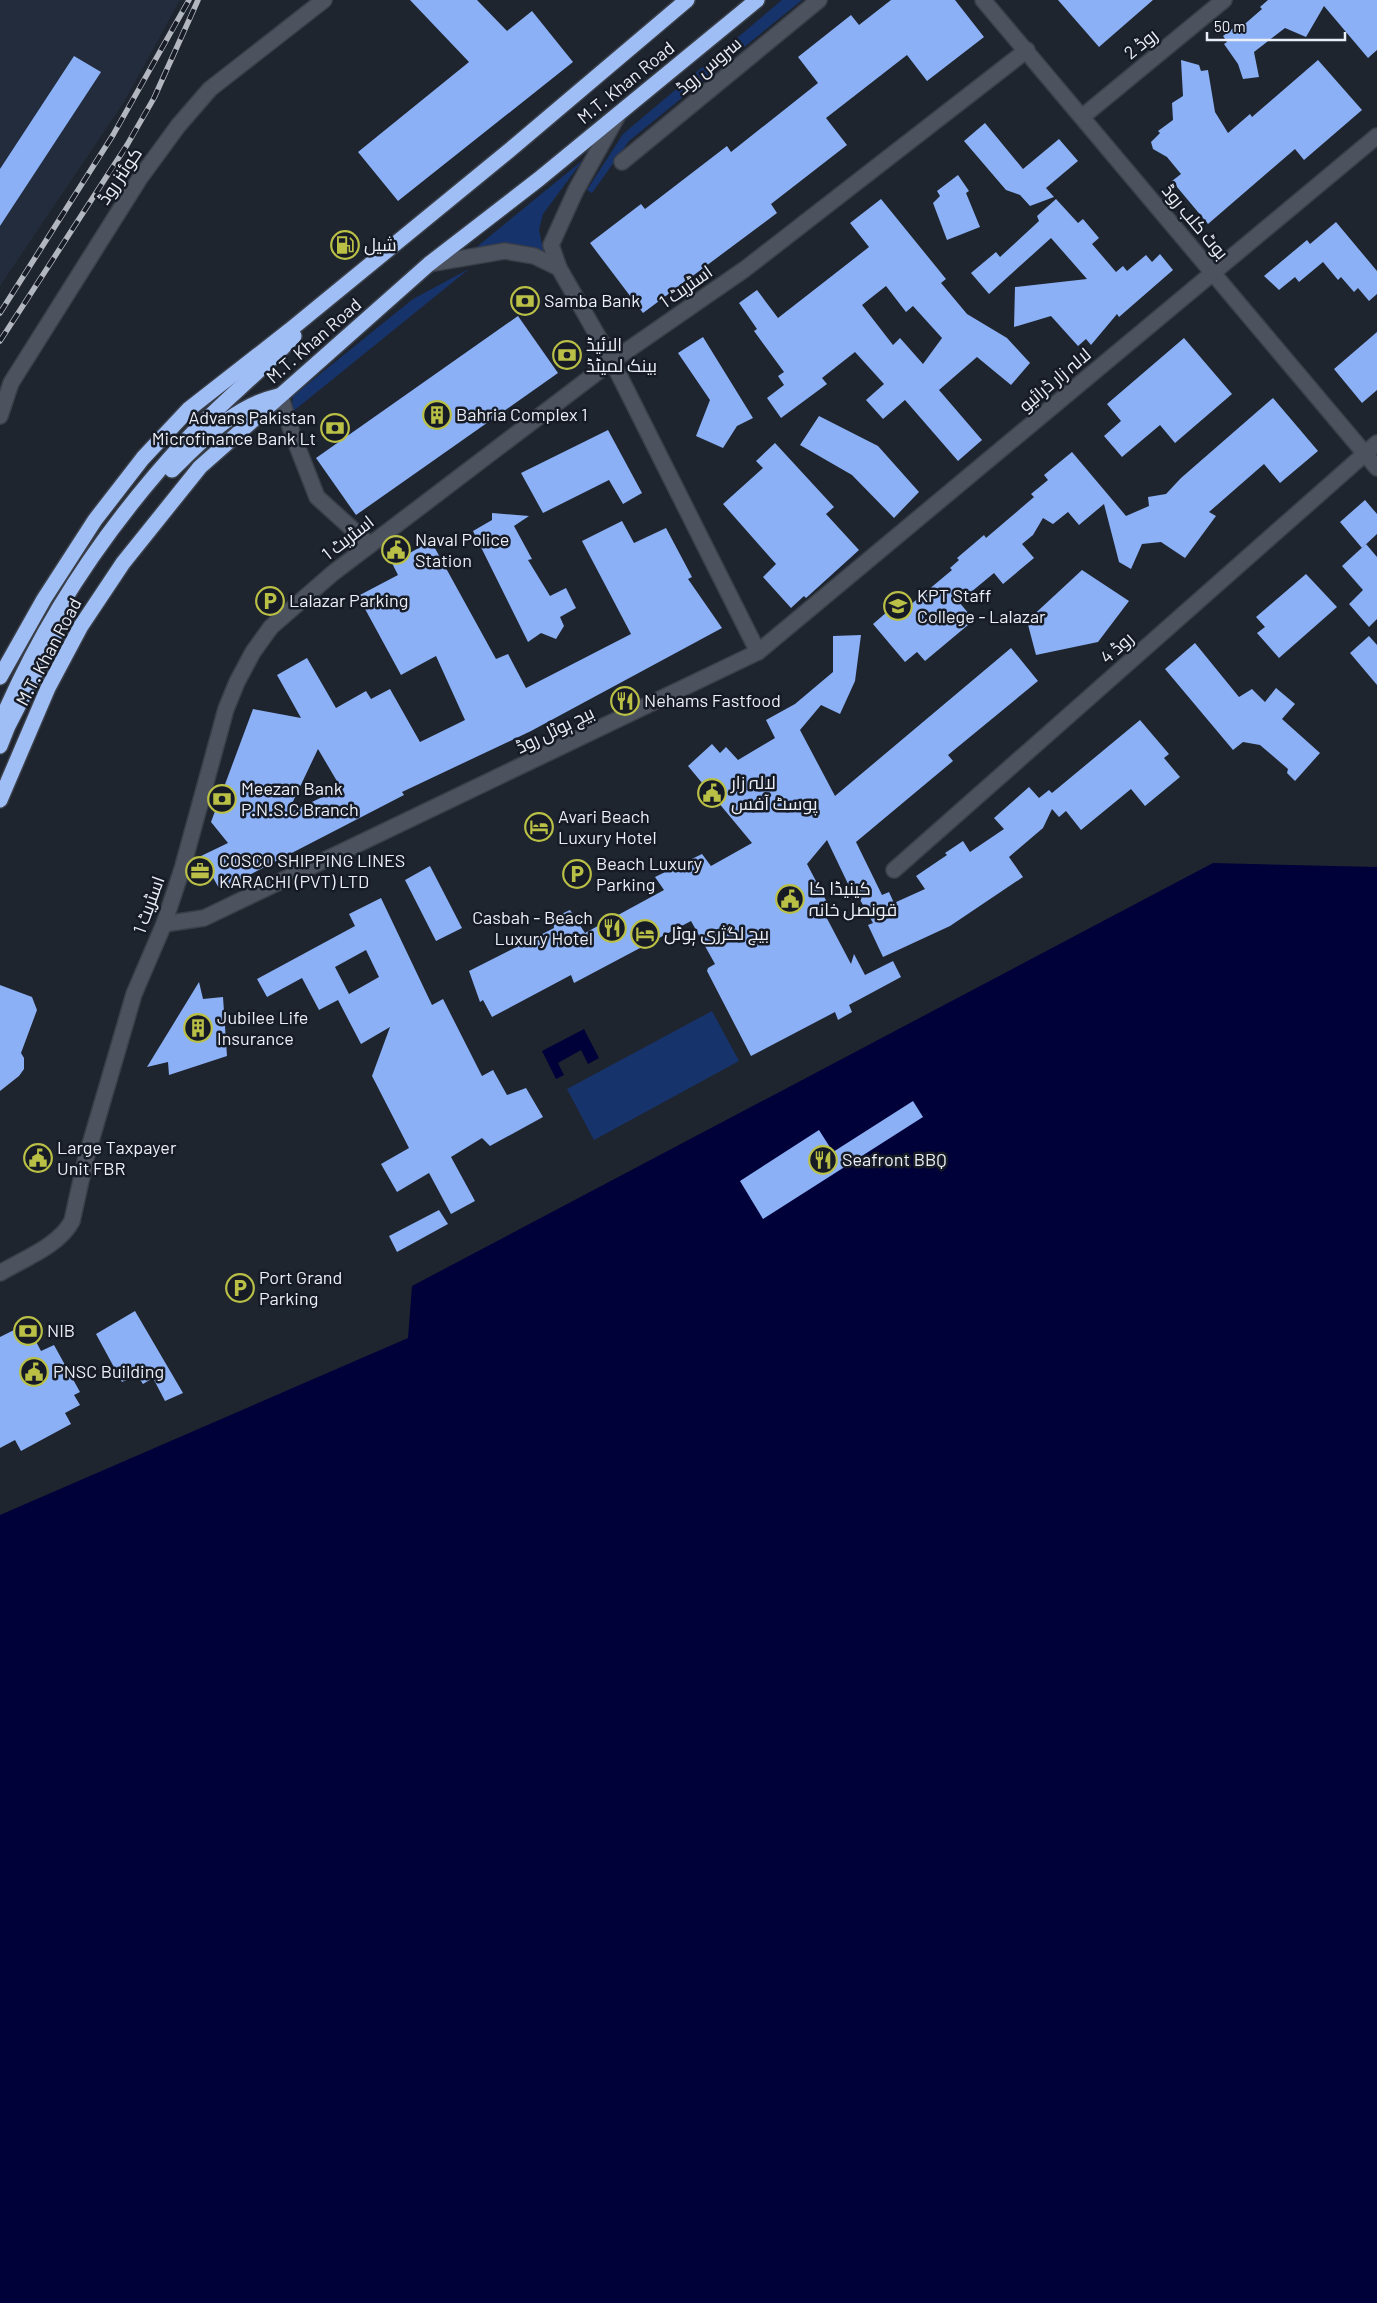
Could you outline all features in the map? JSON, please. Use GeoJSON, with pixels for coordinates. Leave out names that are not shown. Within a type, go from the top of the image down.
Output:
{"type":"FeatureCollection","features":[{"type":"Feature","properties":{"kind":"highway","name":"M.T. Khan Road"},"geometry":{"type":"LineString","coordinates":[[0,676],[44,599],[95,520],[143,458],[189,409],[511,150],[687,0]]}},
{"type":"Feature","properties":{"kind":"highway","name":"M.T. Khan Road"},"geometry":{"type":"LineString","coordinates":[[0,800],[48,688],[81,626],[123,563],[200,467],[429,264],[539,179],[757,0]]}},
{"type":"Feature","properties":{"kind":"highway"},"geometry":{"type":"LineString","coordinates":[[0,724],[17,684],[41,637],[85,565],[146,486],[274,358],[308,321],[320,304]]}},
{"type":"Feature","properties":{"kind":"highway"},"geometry":{"type":"LineString","coordinates":[[0,746],[63,619],[95,567],[193,441],[239,410],[258,400],[280,395]]}},
{"type":"Feature","properties":{"kind":"street","name":"کوئنز روڈ"},"geometry":{"type":"LineString","coordinates":[[0,416],[11,382],[140,178],[178,126],[210,89],[324,0]]}},
{"type":"Feature","properties":{"kind":"street","name":"سروس روڈ"},"geometry":{"type":"LineString","coordinates":[[622,162],[820,0]]}},
{"type":"Feature","properties":{"kind":"street","name":"بوٹ کلب روڈ"},"geometry":{"type":"LineString","coordinates":[[983,0],[1377,468]]}},
{"type":"Feature","properties":{"kind":"street","name":"روڈ 2"},"geometry":{"type":"LineString","coordinates":[[1082,117],[1224,0]]}},
{"type":"Feature","properties":{"kind":"street","name":"اسٹریٹ 1"},"geometry":{"type":"LineString","coordinates":[[0,1273],[58,1239],[72,1222],[86,1158],[124,1025],[134,994],[164,924],[183,866],[226,709],[237,682],[253,652],[271,627],[370,545],[612,361],[746,269],[1026,50]]}},
{"type":"Feature","properties":{"kind":"street"},"geometry":{"type":"LineString","coordinates":[[620,111],[588,167],[552,245],[559,268],[612,361],[758,652]]}},
{"type":"Feature","properties":{"kind":"street","name":"لالہ زار ڈرائیو"},"geometry":{"type":"LineString","coordinates":[[758,652],[1377,136]]}},
{"type":"Feature","properties":{"kind":"street"},"geometry":{"type":"LineString","coordinates":[[429,264],[505,252],[534,256],[559,268]]}},
{"type":"Feature","properties":{"kind":"street"},"geometry":{"type":"LineString","coordinates":[[280,395],[292,433],[317,497],[370,545]]}},
{"type":"Feature","properties":{"kind":"street","name":"روڈ 4"},"geometry":{"type":"LineString","coordinates":[[894,870],[1377,443]]}},
{"type":"Feature","properties":{"kind":"street","name":"بیچ ہوٹل روڈ"},"geometry":{"type":"LineString","coordinates":[[164,924],[204,918],[758,652]]}},
{"type":"Feature","properties":{"kind":"shaded area"},"geometry":{"type":"Polygon","coordinates":[[[0,0],[180,0],[124,102],[0,286],[0,0]]]}},
{"type":"Feature","properties":{"kind":"shaded area"},"geometry":{"type":"Polygon","coordinates":[[[782,0],[802,0],[629,141],[592,193],[587,190],[623,134],[782,0]]]}},
{"type":"Feature","properties":{"kind":"shaded area"},"geometry":{"type":"Polygon","coordinates":[[[583,160],[543,214],[539,230],[545,259],[525,247],[508,244],[489,247],[468,254],[583,160]]]}},
{"type":"Feature","properties":{"kind":"shaded area"},"geometry":{"type":"Polygon","coordinates":[[[469,269],[291,413],[293,396],[413,299],[469,269]]]}},
{"type":"Feature","properties":{"kind":"shaded area"},"geometry":{"type":"Polygon","coordinates":[[[1213,863],[1377,867],[1377,2303],[0,2303],[0,1515],[408,1338],[412,1286],[1213,863]]]}},
{"type":"Feature","properties":{"kind":"shaded area"},"geometry":{"type":"Polygon","coordinates":[[[712,1011],[739,1061],[594,1140],[567,1089],[712,1011]]]}},
{"type":"Feature","properties":{"kind":"shaded area"},"geometry":{"type":"Polygon","coordinates":[[[584,1029],[599,1058],[588,1064],[581,1050],[558,1063],[564,1075],[556,1079],[542,1051],[584,1029]]]}},
{"type":"Feature","properties":{"kind":"building"},"geometry":{"type":"Polygon","coordinates":[[[410,0],[477,0],[507,31],[532,11],[573,62],[398,201],[358,152],[469,62],[410,0]]]}},
{"type":"Feature","properties":{"kind":"building"},"geometry":{"type":"Polygon","coordinates":[[[891,0],[955,0],[984,37],[927,81],[907,55],[826,118],[847,145],[771,204],[777,213],[643,313],[590,243],[641,204],[645,209],[727,146],[731,152],[818,83],[798,57],[851,15],[859,25],[891,0]]]}},
{"type":"Feature","properties":{"kind":"building"},"geometry":{"type":"Polygon","coordinates":[[[1058,0],[1153,0],[1099,47],[1058,0]]]}},
{"type":"Feature","properties":{"kind":"building"},"geometry":{"type":"Polygon","coordinates":[[[1268,0],[1377,0],[1377,50],[1368,58],[1324,6],[1306,37],[1285,28],[1254,52],[1259,77],[1243,79],[1238,64],[1224,44],[1227,42],[1223,36],[1236,26],[1239,29],[1262,9],[1260,7],[1268,0]]]}},
{"type":"Feature","properties":{"kind":"building"},"geometry":{"type":"Polygon","coordinates":[[[74,56],[101,72],[0,226],[0,169],[74,56]]]}},
{"type":"Feature","properties":{"kind":"building"},"geometry":{"type":"Polygon","coordinates":[[[1181,60],[1199,65],[1201,71],[1208,70],[1215,112],[1228,133],[1250,114],[1252,117],[1318,60],[1362,110],[1304,160],[1295,149],[1208,224],[1172,181],[1181,174],[1167,157],[1153,149],[1151,142],[1160,133],[1158,131],[1173,120],[1172,103],[1183,96],[1181,60]]]}},
{"type":"Feature","properties":{"kind":"building"},"geometry":{"type":"Polygon","coordinates":[[[985,123],[1023,169],[1059,139],[1078,161],[1046,188],[1054,197],[1030,206],[1020,195],[1006,190],[964,141],[985,123]]]}},
{"type":"Feature","properties":{"kind":"building"},"geometry":{"type":"Polygon","coordinates":[[[958,175],[969,191],[966,193],[980,227],[947,240],[933,203],[940,196],[937,191],[958,175]]]}},
{"type":"Feature","properties":{"kind":"building"},"geometry":{"type":"Polygon","coordinates":[[[881,199],[946,279],[941,283],[967,314],[1007,338],[1030,363],[1011,385],[977,357],[939,390],[982,440],[958,461],[905,400],[883,419],[866,400],[884,384],[855,352],[822,378],[827,384],[781,418],[767,398],[784,385],[778,376],[784,372],[754,331],[757,329],[739,303],[757,290],[778,318],[869,247],[850,223],[881,199]],[[886,286],[862,305],[893,345],[900,338],[923,364],[942,338],[913,306],[906,312],[886,286]]]}},
{"type":"Feature","properties":{"kind":"building"},"geometry":{"type":"Polygon","coordinates":[[[1056,199],[1078,223],[1083,219],[1099,238],[1092,244],[1116,272],[1123,266],[1127,271],[1146,255],[1152,262],[1160,254],[1173,270],[1119,317],[1117,314],[1091,345],[1086,339],[1078,346],[1051,316],[1014,327],[1015,287],[1087,279],[1051,238],[989,294],[971,273],[996,252],[1000,257],[1039,221],[1037,216],[1056,199]]]}},
{"type":"Feature","properties":{"kind":"building"},"geometry":{"type":"Polygon","coordinates":[[[1336,222],[1377,271],[1377,294],[1369,301],[1358,288],[1354,292],[1341,277],[1338,280],[1323,262],[1299,282],[1295,277],[1279,290],[1264,276],[1307,240],[1310,244],[1336,222]]]}},
{"type":"Feature","properties":{"kind":"building","name":"Bahria Complex 1"},"geometry":{"type":"Polygon","coordinates":[[[518,316],[558,373],[356,515],[316,458],[518,316]]]}},
{"type":"Feature","properties":{"kind":"building"},"geometry":{"type":"Polygon","coordinates":[[[1377,332],[1377,390],[1362,403],[1334,369],[1377,332]]]}},
{"type":"Feature","properties":{"kind":"building"},"geometry":{"type":"Polygon","coordinates":[[[703,337],[753,418],[737,426],[723,448],[696,436],[710,400],[678,353],[703,337]]]}},
{"type":"Feature","properties":{"kind":"building"},"geometry":{"type":"Polygon","coordinates":[[[1184,338],[1232,394],[1175,443],[1160,425],[1122,457],[1104,436],[1121,421],[1107,404],[1184,338]]]}},
{"type":"Feature","properties":{"kind":"building"},"geometry":{"type":"Polygon","coordinates":[[[1273,398],[1318,451],[1280,483],[1264,464],[1209,512],[1216,516],[1185,558],[1161,542],[1142,544],[1131,569],[1119,562],[1104,504],[1079,525],[1068,512],[1053,524],[1043,518],[1033,535],[1022,544],[1034,558],[1003,584],[994,573],[959,602],[974,620],[925,661],[917,652],[905,662],[873,624],[902,599],[909,606],[952,570],[950,568],[959,560],[957,558],[984,535],[986,538],[1034,497],[1031,494],[1048,480],[1044,475],[1072,452],[1126,516],[1149,506],[1148,497],[1166,494],[1181,478],[1273,398]]]}},
{"type":"Feature","properties":{"kind":"building"},"geometry":{"type":"Polygon","coordinates":[[[819,416],[878,446],[919,492],[894,518],[852,475],[800,445],[819,416]]]}},
{"type":"Feature","properties":{"kind":"building"},"geometry":{"type":"Polygon","coordinates":[[[608,430],[642,493],[623,504],[609,480],[543,513],[521,473],[608,430]]]}},
{"type":"Feature","properties":{"kind":"building"},"geometry":{"type":"Polygon","coordinates":[[[775,443],[834,507],[826,514],[859,550],[806,598],[804,596],[791,608],[763,577],[776,564],[723,504],[763,468],[756,461],[775,443]]]}},
{"type":"Feature","properties":{"kind":"building"},"geometry":{"type":"Polygon","coordinates":[[[1365,500],[1377,514],[1377,534],[1362,548],[1340,522],[1365,500]]]}},
{"type":"Feature","properties":{"kind":"building"},"geometry":{"type":"Polygon","coordinates":[[[492,513],[529,516],[514,526],[532,559],[528,560],[550,596],[566,588],[576,608],[560,617],[564,626],[556,639],[541,633],[528,642],[473,531],[492,520],[492,513]]]}},
{"type":"Feature","properties":{"kind":"building"},"geometry":{"type":"Polygon","coordinates":[[[622,521],[634,543],[666,528],[692,577],[688,579],[722,628],[531,731],[402,792],[404,795],[220,890],[201,856],[228,843],[211,822],[253,709],[301,718],[277,675],[307,658],[336,708],[366,691],[371,699],[390,689],[420,742],[465,720],[436,656],[401,675],[358,596],[398,575],[392,563],[431,541],[496,659],[508,654],[526,688],[631,634],[582,541],[622,521]],[[318,749],[287,814],[341,788],[318,749]]]}},
{"type":"Feature","properties":{"kind":"building"},"geometry":{"type":"Polygon","coordinates":[[[1366,544],[1377,557],[1377,619],[1369,627],[1349,604],[1363,590],[1342,566],[1366,544]]]}},
{"type":"Feature","properties":{"kind":"building"},"geometry":{"type":"Polygon","coordinates":[[[1082,570],[1129,601],[1098,642],[1036,655],[1027,621],[1082,570]]]}},
{"type":"Feature","properties":{"kind":"building"},"geometry":{"type":"Polygon","coordinates":[[[1306,574],[1337,607],[1279,658],[1257,633],[1265,627],[1256,617],[1306,574]]]}},
{"type":"Feature","properties":{"kind":"building"},"geometry":{"type":"Polygon","coordinates":[[[861,635],[855,681],[840,714],[821,705],[800,730],[835,796],[1011,648],[1038,681],[948,755],[953,761],[856,842],[882,895],[889,892],[894,903],[925,889],[916,876],[947,855],[945,853],[963,841],[970,852],[1004,829],[994,818],[1029,787],[1039,798],[1049,790],[1052,793],[1140,720],[1169,754],[1164,758],[1180,777],[1145,806],[1131,789],[1081,830],[1066,811],[1059,817],[1052,809],[1043,828],[1009,857],[1023,877],[950,926],[883,957],[868,925],[873,923],[853,887],[850,888],[827,840],[807,864],[829,906],[822,909],[851,964],[854,954],[865,975],[893,961],[901,977],[849,1005],[852,1012],[838,1020],[835,1012],[751,1056],[707,971],[708,968],[715,964],[691,921],[574,983],[571,975],[492,1017],[483,1000],[480,1002],[469,971],[554,928],[553,918],[570,910],[585,933],[664,890],[655,877],[702,854],[711,866],[752,843],[688,766],[712,744],[720,753],[726,747],[738,760],[775,738],[766,720],[795,704],[833,672],[833,636],[861,635]]]}},
{"type":"Feature","properties":{"kind":"building"},"geometry":{"type":"Polygon","coordinates":[[[1369,636],[1377,645],[1377,685],[1350,653],[1369,636]]]}},
{"type":"Feature","properties":{"kind":"building"},"geometry":{"type":"Polygon","coordinates":[[[1195,643],[1239,697],[1252,689],[1265,702],[1276,688],[1295,704],[1282,719],[1320,753],[1295,781],[1287,773],[1288,769],[1260,745],[1243,742],[1233,750],[1165,669],[1195,643]]]}},
{"type":"Feature","properties":{"kind":"building"},"geometry":{"type":"Polygon","coordinates":[[[430,866],[462,928],[436,941],[405,880],[430,866]]]}},
{"type":"Feature","properties":{"kind":"building"},"geometry":{"type":"Polygon","coordinates":[[[381,898],[432,1005],[443,999],[482,1076],[493,1070],[507,1095],[526,1088],[543,1117],[490,1146],[482,1138],[451,1157],[475,1201],[451,1214],[429,1173],[397,1192],[381,1164],[409,1148],[372,1076],[390,1027],[361,1044],[338,1000],[319,1010],[302,978],[267,997],[257,979],[355,926],[349,914],[381,898]],[[366,950],[335,967],[349,994],[379,977],[366,950]]]}},
{"type":"Feature","properties":{"kind":"building","name":"Jubilee Life Insurance"},"geometry":{"type":"Polygon","coordinates":[[[199,982],[203,999],[223,997],[227,1056],[169,1075],[168,1062],[147,1067],[199,982]]]}},
{"type":"Feature","properties":{"kind":"building"},"geometry":{"type":"Polygon","coordinates":[[[0,985],[32,997],[37,1010],[21,1053],[24,1058],[24,1069],[19,1076],[0,1091],[0,985]]]}},
{"type":"Feature","properties":{"kind":"building"},"geometry":{"type":"Polygon","coordinates":[[[913,1101],[923,1117],[763,1219],[740,1181],[819,1130],[833,1152],[913,1101]]]}},
{"type":"Feature","properties":{"kind":"building"},"geometry":{"type":"Polygon","coordinates":[[[439,1210],[448,1224],[397,1252],[389,1236],[439,1210]]]}},
{"type":"Feature","properties":{"kind":"building"},"geometry":{"type":"Polygon","coordinates":[[[135,1311],[183,1393],[165,1401],[153,1378],[143,1384],[137,1375],[122,1382],[96,1334],[135,1311]]]}},
{"type":"Feature","properties":{"kind":"building","name":"PNSC Building"},"geometry":{"type":"Polygon","coordinates":[[[16,1329],[22,1339],[32,1334],[41,1351],[54,1345],[80,1392],[74,1395],[80,1405],[65,1413],[71,1424],[21,1451],[15,1440],[0,1448],[0,1337],[16,1329]]]}},
{"type":"Feature","properties":{"kind":"railway"},"geometry":{"type":"LineString","coordinates":[[0,313],[113,135],[189,0]]}},
{"type":"Feature","properties":{"kind":"railway"},"geometry":{"type":"LineString","coordinates":[[0,341],[127,145],[154,98],[198,0]]}},
{"type":"Feature","properties":{"kind":"place","name":"شیل"},"geometry":{"type":"Point","coordinates":[345,245]}},
{"type":"Feature","properties":{"kind":"place","name":"Samba Bank"},"geometry":{"type":"Point","coordinates":[525,301]}},
{"type":"Feature","properties":{"kind":"place","name":"الائیڈ بینک لمیٹڈ"},"geometry":{"type":"Point","coordinates":[567,355]}},
{"type":"Feature","properties":{"kind":"place","name":"Bahria Complex 1"},"geometry":{"type":"Point","coordinates":[437,415]}},
{"type":"Feature","properties":{"kind":"place","name":"Advans Pakistan Microfinance Bank Lt"},"geometry":{"type":"Point","coordinates":[335,428]}},
{"type":"Feature","properties":{"kind":"place","name":"Naval Police Station"},"geometry":{"type":"Point","coordinates":[396,550]}},
{"type":"Feature","properties":{"kind":"place","name":"Lalazar Parking"},"geometry":{"type":"Point","coordinates":[270,601]}},
{"type":"Feature","properties":{"kind":"place","name":"KPT Staff College - Lalazar"},"geometry":{"type":"Point","coordinates":[898,606]}},
{"type":"Feature","properties":{"kind":"place","name":"Nehams Fastfood"},"geometry":{"type":"Point","coordinates":[625,701]}},
{"type":"Feature","properties":{"kind":"place","name":"لالہ زار پوسٹ آفس"},"geometry":{"type":"Point","coordinates":[712,793]}},
{"type":"Feature","properties":{"kind":"place","name":"Meezan Bank P.N.S.C Branch"},"geometry":{"type":"Point","coordinates":[222,799]}},
{"type":"Feature","properties":{"kind":"place","name":"Avari Beach Luxury Hotel"},"geometry":{"type":"Point","coordinates":[539,827]}},
{"type":"Feature","properties":{"kind":"place","name":"COSCO SHIPPING LINES KARACHI (PVT) LTD"},"geometry":{"type":"Point","coordinates":[200,871]}},
{"type":"Feature","properties":{"kind":"place","name":"Beach Luxury Parking"},"geometry":{"type":"Point","coordinates":[577,874]}},
{"type":"Feature","properties":{"kind":"place","name":"کینیڈا کا قونصل خانہ"},"geometry":{"type":"Point","coordinates":[790,899]}},
{"type":"Feature","properties":{"kind":"place","name":"Casbah - Beach Luxury Hotel"},"geometry":{"type":"Point","coordinates":[612,928]}},
{"type":"Feature","properties":{"kind":"place","name":"بیچ لگژری ہوٹل"},"geometry":{"type":"Point","coordinates":[645,934]}},
{"type":"Feature","properties":{"kind":"place","name":"Jubilee Life Insurance"},"geometry":{"type":"Point","coordinates":[198,1028]}},
{"type":"Feature","properties":{"kind":"place","name":"Large Taxpayer Unit FBR"},"geometry":{"type":"Point","coordinates":[38,1158]}},
{"type":"Feature","properties":{"kind":"place","name":"Seafront BBQ"},"geometry":{"type":"Point","coordinates":[823,1160]}},
{"type":"Feature","properties":{"kind":"place","name":"Port Grand Parking"},"geometry":{"type":"Point","coordinates":[240,1288]}},
{"type":"Feature","properties":{"kind":"place","name":"NIB"},"geometry":{"type":"Point","coordinates":[28,1331]}},
{"type":"Feature","properties":{"kind":"place","name":"PNSC Building"},"geometry":{"type":"Point","coordinates":[34,1372]}}]}
